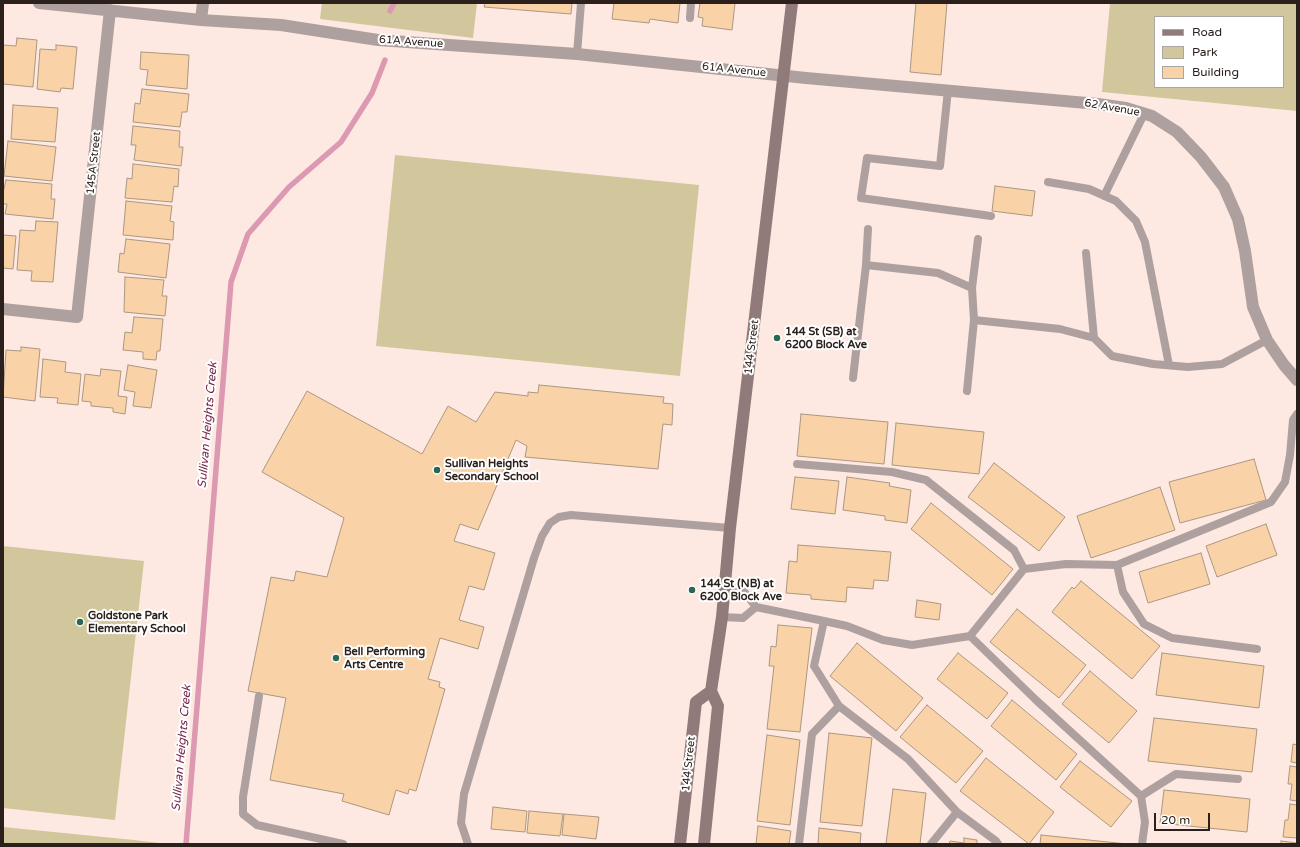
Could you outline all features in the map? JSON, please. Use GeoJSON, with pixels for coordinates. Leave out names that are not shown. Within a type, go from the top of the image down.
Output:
{"type":"FeatureCollection","features":[{"type":"Feature","properties":{"kind":"main road","name":"144 Street"},"geometry":{"type":"LineString","coordinates":[[703,843],[718,706],[711,692],[722,617],[730,528],[792,3]]}},
{"type":"Feature","properties":{"kind":"main road","name":"144 Street"},"geometry":{"type":"LineString","coordinates":[[680,844],[696,702],[711,692]]}},
{"type":"Feature","properties":{"kind":"street","name":"61A Avenue"},"geometry":{"type":"LineString","coordinates":[[39,3],[201,20],[281,25],[378,40],[577,54],[784,75]]}},
{"type":"Feature","properties":{"kind":"street"},"geometry":{"type":"LineString","coordinates":[[201,20],[203,3]]}},
{"type":"Feature","properties":{"kind":"street","name":"145A Street"},"geometry":{"type":"LineString","coordinates":[[3,309],[77,317],[110,10]]}},
{"type":"Feature","properties":{"kind":"street","name":"62 Avenue"},"geometry":{"type":"LineString","coordinates":[[784,75],[1098,104],[1126,108],[1152,116],[1177,132],[1202,157],[1224,187],[1238,219],[1245,251],[1253,307],[1267,340],[1284,365],[1297,380]]}},
{"type":"Feature","properties":{"kind":"lane"},"geometry":{"type":"LineString","coordinates":[[577,54],[581,3]]}},
{"type":"Feature","properties":{"kind":"lane"},"geometry":{"type":"LineString","coordinates":[[690,18],[691,3]]}},
{"type":"Feature","properties":{"kind":"lane"},"geometry":{"type":"LineString","coordinates":[[948,90],[940,166],[867,158],[861,198],[991,216]]}},
{"type":"Feature","properties":{"kind":"lane"},"geometry":{"type":"LineString","coordinates":[[1104,196],[1144,114]]}},
{"type":"Feature","properties":{"kind":"lane"},"geometry":{"type":"LineString","coordinates":[[1048,182],[1089,189],[1116,201],[1136,221],[1146,242],[1169,365]]}},
{"type":"Feature","properties":{"kind":"lane"},"geometry":{"type":"LineString","coordinates":[[853,378],[866,265],[868,229]]}},
{"type":"Feature","properties":{"kind":"lane"},"geometry":{"type":"LineString","coordinates":[[967,391],[974,320],[972,288],[978,239]]}},
{"type":"Feature","properties":{"kind":"lane"},"geometry":{"type":"LineString","coordinates":[[1086,253],[1094,338]]}},
{"type":"Feature","properties":{"kind":"lane"},"geometry":{"type":"LineString","coordinates":[[866,265],[938,273],[972,288]]}},
{"type":"Feature","properties":{"kind":"lane"},"geometry":{"type":"LineString","coordinates":[[974,320],[1060,329],[1094,338],[1112,356],[1188,368],[1222,364],[1267,340]]}},
{"type":"Feature","properties":{"kind":"lane"},"geometry":{"type":"LineString","coordinates":[[725,587],[742,589],[756,607],[847,626],[883,640],[912,645],[970,636],[1024,569],[1066,564],[1117,565],[1271,502],[1285,482],[1290,455],[1293,420],[1297,414]]}},
{"type":"Feature","properties":{"kind":"lane"},"geometry":{"type":"LineString","coordinates":[[797,464],[892,472],[926,480],[1014,550],[1024,569]]}},
{"type":"Feature","properties":{"kind":"lane"},"geometry":{"type":"LineString","coordinates":[[468,844],[461,823],[464,794],[534,558],[542,536],[550,524],[559,518],[571,515],[730,528]]}},
{"type":"Feature","properties":{"kind":"lane"},"geometry":{"type":"LineString","coordinates":[[1117,565],[1123,592],[1144,624],[1172,638],[1257,649]]}},
{"type":"Feature","properties":{"kind":"lane"},"geometry":{"type":"LineString","coordinates":[[722,617],[743,618],[756,607]]}},
{"type":"Feature","properties":{"kind":"lane"},"geometry":{"type":"LineString","coordinates":[[824,621],[814,666],[839,706],[908,759],[958,812],[998,844]]}},
{"type":"Feature","properties":{"kind":"lane"},"geometry":{"type":"LineString","coordinates":[[970,636],[1036,700],[1141,796],[1145,822],[1142,844]]}},
{"type":"Feature","properties":{"kind":"lane"},"geometry":{"type":"LineString","coordinates":[[259,696],[243,797],[243,814],[257,825],[343,844]]}},
{"type":"Feature","properties":{"kind":"lane"},"geometry":{"type":"LineString","coordinates":[[799,844],[812,734],[839,706]]}},
{"type":"Feature","properties":{"kind":"lane"},"geometry":{"type":"LineString","coordinates":[[1141,796],[1176,774],[1238,779]]}},
{"type":"Feature","properties":{"kind":"lane"},"geometry":{"type":"LineString","coordinates":[[931,844],[958,812]]}},
{"type":"Feature","properties":{"kind":"green space"},"geometry":{"type":"Polygon","coordinates":[[[322,3],[477,3],[473,38],[320,19],[322,3]]]}},
{"type":"Feature","properties":{"kind":"green space"},"geometry":{"type":"Polygon","coordinates":[[[1110,3],[1297,3],[1297,111],[1102,92],[1110,3]]]}},
{"type":"Feature","properties":{"kind":"green space"},"geometry":{"type":"Polygon","coordinates":[[[395,155],[699,185],[680,376],[376,346],[395,155]]]}},
{"type":"Feature","properties":{"kind":"green space"},"geometry":{"type":"Polygon","coordinates":[[[3,546],[144,561],[115,820],[3,808],[3,546]]]}},
{"type":"Feature","properties":{"kind":"green space"},"geometry":{"type":"Polygon","coordinates":[[[3,827],[134,840],[168,844],[3,844],[3,827]]]}},
{"type":"Feature","properties":{"kind":"building"},"geometry":{"type":"Polygon","coordinates":[[[485,3],[572,3],[571,14],[484,7],[485,3]]]}},
{"type":"Feature","properties":{"kind":"building"},"geometry":{"type":"Polygon","coordinates":[[[614,3],[680,3],[678,23],[650,19],[649,23],[612,19],[614,3]]]}},
{"type":"Feature","properties":{"kind":"building"},"geometry":{"type":"Polygon","coordinates":[[[700,3],[735,3],[732,30],[702,26],[703,18],[698,17],[700,3]]]}},
{"type":"Feature","properties":{"kind":"building"},"geometry":{"type":"Polygon","coordinates":[[[916,3],[947,3],[941,75],[910,72],[916,3]]]}},
{"type":"Feature","properties":{"kind":"building"},"geometry":{"type":"Polygon","coordinates":[[[17,38],[37,40],[33,87],[3,84],[3,45],[16,46],[17,38]]]}},
{"type":"Feature","properties":{"kind":"building"},"geometry":{"type":"Polygon","coordinates":[[[56,45],[77,47],[73,89],[61,88],[60,92],[37,89],[40,49],[56,50],[56,45]]]}},
{"type":"Feature","properties":{"kind":"building"},"geometry":{"type":"Polygon","coordinates":[[[141,52],[189,55],[187,89],[146,85],[148,70],[140,69],[141,52]]]}},
{"type":"Feature","properties":{"kind":"building"},"geometry":{"type":"Polygon","coordinates":[[[142,89],[189,94],[187,112],[182,112],[180,127],[133,122],[135,103],[140,104],[142,89]]]}},
{"type":"Feature","properties":{"kind":"building"},"geometry":{"type":"Polygon","coordinates":[[[13,105],[58,108],[55,142],[11,139],[13,105]]]}},
{"type":"Feature","properties":{"kind":"building"},"geometry":{"type":"Polygon","coordinates":[[[133,126],[180,131],[179,147],[183,147],[181,166],[134,160],[136,145],[131,145],[133,126]]]}},
{"type":"Feature","properties":{"kind":"building"},"geometry":{"type":"Polygon","coordinates":[[[8,141],[56,147],[52,181],[4,176],[8,141]]]}},
{"type":"Feature","properties":{"kind":"building"},"geometry":{"type":"Polygon","coordinates":[[[133,164],[179,169],[178,187],[174,186],[172,202],[125,198],[127,178],[132,179],[133,164]]]}},
{"type":"Feature","properties":{"kind":"building"},"geometry":{"type":"Polygon","coordinates":[[[6,180],[52,184],[51,199],[55,199],[53,219],[5,214],[7,204],[3,204],[3,193],[6,180]]]}},
{"type":"Feature","properties":{"kind":"building"},"geometry":{"type":"Polygon","coordinates":[[[995,186],[1035,191],[1032,216],[992,211],[995,186]]]}},
{"type":"Feature","properties":{"kind":"building"},"geometry":{"type":"Polygon","coordinates":[[[126,201],[172,206],[170,221],[174,222],[173,240],[123,235],[126,201]]]}},
{"type":"Feature","properties":{"kind":"building"},"geometry":{"type":"Polygon","coordinates":[[[36,221],[58,222],[53,282],[31,281],[32,271],[17,270],[20,230],[35,231],[36,221]]]}},
{"type":"Feature","properties":{"kind":"building"},"geometry":{"type":"Polygon","coordinates":[[[3,235],[16,236],[13,269],[3,268],[3,235]]]}},
{"type":"Feature","properties":{"kind":"building"},"geometry":{"type":"Polygon","coordinates":[[[126,239],[170,244],[166,278],[118,272],[120,253],[124,254],[126,239]]]}},
{"type":"Feature","properties":{"kind":"building"},"geometry":{"type":"Polygon","coordinates":[[[125,277],[164,280],[162,296],[167,296],[165,316],[124,312],[125,277]]]}},
{"type":"Feature","properties":{"kind":"building"},"geometry":{"type":"Polygon","coordinates":[[[134,317],[163,319],[160,351],[157,351],[156,360],[143,359],[143,352],[123,350],[125,332],[132,333],[134,317]]]}},
{"type":"Feature","properties":{"kind":"building"},"geometry":{"type":"Polygon","coordinates":[[[21,347],[40,349],[35,401],[3,397],[6,350],[21,351],[21,347]]]}},
{"type":"Feature","properties":{"kind":"building"},"geometry":{"type":"Polygon","coordinates":[[[43,359],[66,362],[65,372],[81,374],[78,405],[57,403],[58,398],[40,397],[43,359]]]}},
{"type":"Feature","properties":{"kind":"building"},"geometry":{"type":"Polygon","coordinates":[[[128,365],[157,370],[151,408],[133,406],[135,392],[124,390],[128,365]]]}},
{"type":"Feature","properties":{"kind":"building"},"geometry":{"type":"Polygon","coordinates":[[[101,369],[121,371],[118,396],[127,397],[125,414],[113,412],[113,408],[91,406],[91,402],[82,401],[85,374],[100,376],[101,369]]]}},
{"type":"Feature","properties":{"kind":"building"},"geometry":{"type":"Polygon","coordinates":[[[539,385],[664,397],[663,403],[673,404],[672,425],[663,424],[658,469],[525,457],[527,446],[516,440],[478,530],[460,524],[454,541],[495,553],[484,590],[469,586],[459,620],[484,627],[478,649],[440,638],[428,679],[440,682],[439,687],[445,689],[416,791],[409,789],[408,794],[396,790],[389,815],[342,801],[344,794],[270,780],[286,698],[248,691],[271,577],[294,581],[296,571],[327,577],[344,518],[262,472],[307,391],[422,454],[448,406],[476,422],[495,392],[528,396],[528,392],[538,393],[539,385]]]}},
{"type":"Feature","properties":{"kind":"building"},"geometry":{"type":"Polygon","coordinates":[[[801,414],[888,422],[884,464],[797,456],[801,414]]]}},
{"type":"Feature","properties":{"kind":"building"},"geometry":{"type":"Polygon","coordinates":[[[896,423],[984,432],[979,474],[892,465],[896,423]]]}},
{"type":"Feature","properties":{"kind":"building"},"geometry":{"type":"Polygon","coordinates":[[[1254,459],[1266,500],[1180,523],[1169,482],[1254,459]]]}},
{"type":"Feature","properties":{"kind":"building"},"geometry":{"type":"Polygon","coordinates":[[[994,463],[1065,517],[1039,551],[968,497],[994,463]]]}},
{"type":"Feature","properties":{"kind":"building"},"geometry":{"type":"Polygon","coordinates":[[[795,477],[839,481],[835,514],[791,509],[795,477]]]}},
{"type":"Feature","properties":{"kind":"building"},"geometry":{"type":"Polygon","coordinates":[[[847,477],[890,483],[889,486],[911,490],[907,523],[885,520],[885,516],[843,510],[847,477]]]}},
{"type":"Feature","properties":{"kind":"building"},"geometry":{"type":"Polygon","coordinates":[[[1160,487],[1175,530],[1091,558],[1077,516],[1160,487]]]}},
{"type":"Feature","properties":{"kind":"building"},"geometry":{"type":"Polygon","coordinates":[[[931,503],[1013,569],[992,595],[911,529],[931,503]]]}},
{"type":"Feature","properties":{"kind":"building"},"geometry":{"type":"Polygon","coordinates":[[[1266,524],[1277,555],[1217,577],[1206,546],[1266,524]]]}},
{"type":"Feature","properties":{"kind":"building"},"geometry":{"type":"Polygon","coordinates":[[[798,545],[891,552],[888,581],[874,580],[873,589],[847,587],[846,602],[811,599],[811,595],[786,593],[789,561],[797,562],[798,545]]]}},
{"type":"Feature","properties":{"kind":"building"},"geometry":{"type":"Polygon","coordinates":[[[1201,553],[1210,584],[1148,603],[1139,572],[1201,553]]]}},
{"type":"Feature","properties":{"kind":"building"},"geometry":{"type":"Polygon","coordinates":[[[1081,581],[1160,646],[1132,679],[1052,612],[1072,587],[1074,589],[1081,581]]]}},
{"type":"Feature","properties":{"kind":"building"},"geometry":{"type":"Polygon","coordinates":[[[917,600],[941,604],[939,620],[915,617],[917,600]]]}},
{"type":"Feature","properties":{"kind":"building"},"geometry":{"type":"Polygon","coordinates":[[[1017,609],[1086,665],[1059,698],[990,642],[1017,609]]]}},
{"type":"Feature","properties":{"kind":"building"},"geometry":{"type":"Polygon","coordinates":[[[778,625],[812,628],[800,732],[767,729],[774,666],[769,666],[771,646],[776,647],[778,625]]]}},
{"type":"Feature","properties":{"kind":"building"},"geometry":{"type":"Polygon","coordinates":[[[857,643],[923,698],[896,731],[830,676],[857,643]]]}},
{"type":"Feature","properties":{"kind":"building"},"geometry":{"type":"Polygon","coordinates":[[[958,653],[1008,693],[987,719],[937,679],[958,653]]]}},
{"type":"Feature","properties":{"kind":"building"},"geometry":{"type":"Polygon","coordinates":[[[1162,653],[1264,666],[1259,708],[1156,695],[1162,653]]]}},
{"type":"Feature","properties":{"kind":"building"},"geometry":{"type":"Polygon","coordinates":[[[1090,671],[1137,711],[1109,743],[1062,704],[1090,671]]]}},
{"type":"Feature","properties":{"kind":"building"},"geometry":{"type":"Polygon","coordinates":[[[1012,700],[1077,754],[1056,780],[991,726],[1012,700]]]}},
{"type":"Feature","properties":{"kind":"building"},"geometry":{"type":"Polygon","coordinates":[[[927,705],[983,751],[956,783],[900,737],[927,705]]]}},
{"type":"Feature","properties":{"kind":"building"},"geometry":{"type":"Polygon","coordinates":[[[1154,718],[1257,729],[1252,772],[1148,761],[1154,718]]]}},
{"type":"Feature","properties":{"kind":"building"},"geometry":{"type":"Polygon","coordinates":[[[829,733],[872,738],[862,826],[820,822],[829,733]]]}},
{"type":"Feature","properties":{"kind":"building"},"geometry":{"type":"Polygon","coordinates":[[[767,735],[800,740],[790,825],[757,821],[767,735]]]}},
{"type":"Feature","properties":{"kind":"building"},"geometry":{"type":"Polygon","coordinates":[[[1293,744],[1297,745],[1297,763],[1291,762],[1293,744]]]}},
{"type":"Feature","properties":{"kind":"building"},"geometry":{"type":"Polygon","coordinates":[[[986,758],[1054,812],[1029,844],[960,791],[986,758]]]}},
{"type":"Feature","properties":{"kind":"building"},"geometry":{"type":"Polygon","coordinates":[[[1080,761],[1132,801],[1111,827],[1060,787],[1080,761]]]}},
{"type":"Feature","properties":{"kind":"building"},"geometry":{"type":"Polygon","coordinates":[[[1290,766],[1297,767],[1297,801],[1290,800],[1292,784],[1288,784],[1290,766]]]}},
{"type":"Feature","properties":{"kind":"building"},"geometry":{"type":"Polygon","coordinates":[[[893,789],[926,793],[920,844],[886,844],[893,789]]]}},
{"type":"Feature","properties":{"kind":"building"},"geometry":{"type":"Polygon","coordinates":[[[1164,790],[1250,799],[1247,832],[1160,823],[1164,790]]]}},
{"type":"Feature","properties":{"kind":"building"},"geometry":{"type":"Polygon","coordinates":[[[1290,804],[1297,805],[1297,838],[1283,837],[1285,820],[1288,820],[1290,804]]]}},
{"type":"Feature","properties":{"kind":"building"},"geometry":{"type":"Polygon","coordinates":[[[493,807],[527,811],[525,832],[491,829],[493,807]]]}},
{"type":"Feature","properties":{"kind":"building"},"geometry":{"type":"Polygon","coordinates":[[[529,811],[563,814],[560,836],[527,833],[529,811]]]}},
{"type":"Feature","properties":{"kind":"building"},"geometry":{"type":"Polygon","coordinates":[[[564,814],[599,817],[596,839],[562,835],[564,814]]]}},
{"type":"Feature","properties":{"kind":"building"},"geometry":{"type":"Polygon","coordinates":[[[758,826],[791,831],[789,844],[756,844],[758,826]]]}},
{"type":"Feature","properties":{"kind":"building"},"geometry":{"type":"Polygon","coordinates":[[[819,828],[861,833],[860,844],[818,844],[819,828]]]}},
{"type":"Feature","properties":{"kind":"building"},"geometry":{"type":"Polygon","coordinates":[[[1041,835],[1127,844],[1040,844],[1041,835]]]}},
{"type":"Feature","properties":{"kind":"building"},"geometry":{"type":"Polygon","coordinates":[[[964,838],[977,840],[977,844],[949,844],[950,841],[964,843],[964,838]]]}},
{"type":"Feature","properties":{"kind":"building"},"geometry":{"type":"Polygon","coordinates":[[[1281,841],[1297,843],[1297,844],[1281,844],[1281,841]]]}},
{"type":"Feature","properties":{"kind":"waterway","name":"Sullivan Heights Creek"},"geometry":{"type":"LineString","coordinates":[[390,11],[394,3]]}},
{"type":"Feature","properties":{"kind":"waterway","name":"Sullivan Heights Creek"},"geometry":{"type":"LineString","coordinates":[[186,844],[231,282],[248,234],[289,187],[341,142],[372,93],[385,60]]}},
{"type":"Feature","properties":{"kind":"place","name":"144 St (SB) at 6200 Block Ave"},"geometry":{"type":"Point","coordinates":[777,338]}},
{"type":"Feature","properties":{"kind":"place","name":"Sullivan Heights Secondary School"},"geometry":{"type":"Point","coordinates":[437,470]}},
{"type":"Feature","properties":{"kind":"place","name":"144 St (NB) at 6200 Block Ave"},"geometry":{"type":"Point","coordinates":[692,590]}},
{"type":"Feature","properties":{"kind":"place","name":"Goldstone Park Elementary School"},"geometry":{"type":"Point","coordinates":[80,622]}},
{"type":"Feature","properties":{"kind":"place","name":"Bell Performing Arts Centre"},"geometry":{"type":"Point","coordinates":[336,658]}}]}
